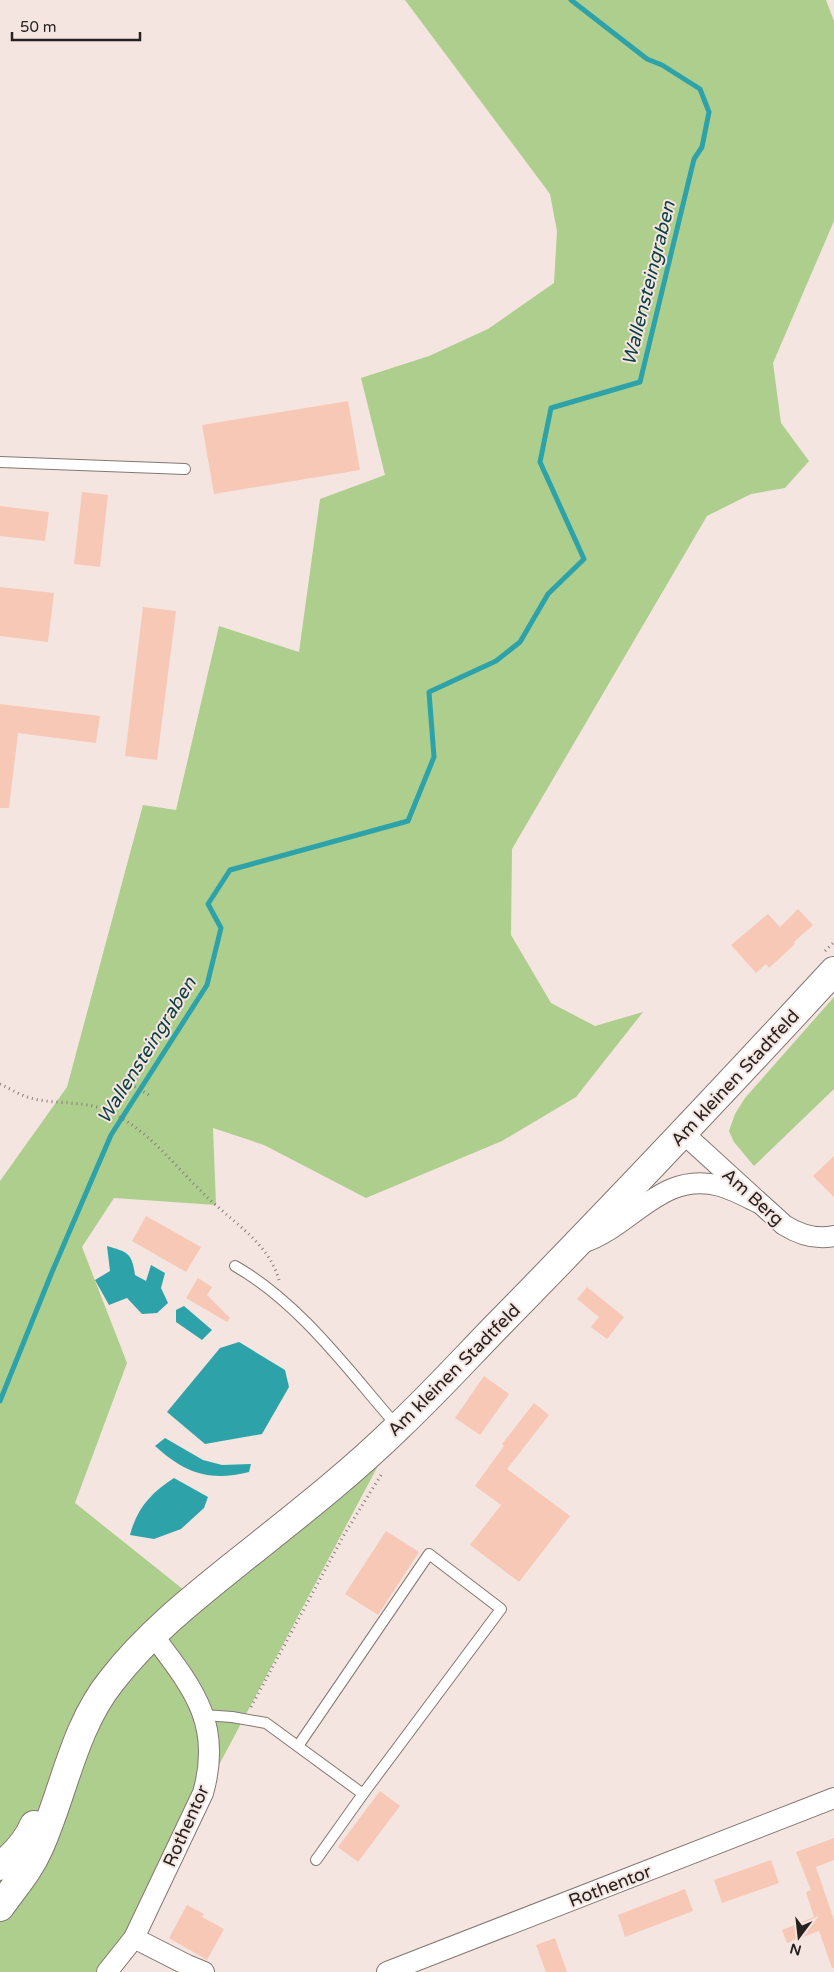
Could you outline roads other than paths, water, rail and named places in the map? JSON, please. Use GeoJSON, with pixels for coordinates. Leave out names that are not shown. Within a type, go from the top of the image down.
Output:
{"type":"FeatureCollection","features":[{"type":"Feature","properties":{"kind":"main road","name":"Am kleinen Stadtfeld"},"geometry":{"type":"LineString","coordinates":[[2,1904],[23,1878],[39,1848],[71,1758],[87,1720],[110,1682],[152,1634],[334,1486],[398,1428],[683,1133],[834,971]]}},
{"type":"Feature","properties":{"kind":"main road"},"geometry":{"type":"LineString","coordinates":[[0,1866],[23,1845],[39,1814],[52,1778],[62,1764],[71,1758]]}},
{"type":"Feature","properties":{"kind":"street","name":"Am Berg"},"geometry":{"type":"LineString","coordinates":[[683,1133],[759,1204],[792,1230],[813,1238],[834,1236]]}},
{"type":"Feature","properties":{"kind":"street"},"geometry":{"type":"LineString","coordinates":[[576,1245],[594,1240],[613,1229],[651,1199],[686,1184],[720,1186],[759,1204]]}},
{"type":"Feature","properties":{"kind":"street","name":"Rothentor"},"geometry":{"type":"LineString","coordinates":[[107,1972],[134,1938],[204,1793],[208,1776],[210,1744],[204,1715],[182,1675],[152,1634]]}},
{"type":"Feature","properties":{"kind":"street","name":"Rothentor"},"geometry":{"type":"LineString","coordinates":[[387,1972],[834,1798]]}},
{"type":"Feature","properties":{"kind":"street"},"geometry":{"type":"LineString","coordinates":[[134,1938],[204,1972]]}},
{"type":"Feature","properties":{"kind":"lane"},"geometry":{"type":"LineString","coordinates":[[0,462],[185,469]]}},
{"type":"Feature","properties":{"kind":"lane"},"geometry":{"type":"LineString","coordinates":[[235,1266],[252,1276],[283,1300],[398,1428]]}},
{"type":"Feature","properties":{"kind":"lane"},"geometry":{"type":"LineString","coordinates":[[298,1746],[429,1554],[501,1609],[316,1860]]}},
{"type":"Feature","properties":{"kind":"lane"},"geometry":{"type":"LineString","coordinates":[[204,1715],[232,1717],[266,1723],[363,1794]]}},
{"type":"Feature","properties":{"kind":"water"},"geometry":{"type":"Polygon","coordinates":[[[107,1246],[127,1254],[132,1262],[135,1275],[146,1281],[151,1265],[165,1273],[161,1288],[168,1303],[157,1313],[142,1314],[127,1298],[109,1305],[95,1280],[110,1271],[107,1246]]]}},
{"type":"Feature","properties":{"kind":"water"},"geometry":{"type":"Polygon","coordinates":[[[184,1306],[212,1330],[202,1340],[176,1322],[176,1310],[184,1306]]]}},
{"type":"Feature","properties":{"kind":"water"},"geometry":{"type":"Polygon","coordinates":[[[239,1342],[285,1370],[289,1387],[262,1434],[205,1444],[167,1412],[220,1348],[239,1342]]]}},
{"type":"Feature","properties":{"kind":"water"},"geometry":{"type":"Polygon","coordinates":[[[165,1438],[203,1460],[222,1465],[251,1464],[249,1472],[222,1476],[198,1473],[187,1469],[155,1446],[165,1438]]]}},
{"type":"Feature","properties":{"kind":"water"},"geometry":{"type":"Polygon","coordinates":[[[174,1478],[208,1497],[204,1508],[181,1529],[154,1539],[130,1535],[133,1525],[146,1502],[158,1489],[174,1478]]]}},
{"type":"Feature","properties":{"kind":"waterway","name":"Wallensteingraben"},"geometry":{"type":"LineString","coordinates":[[0,1401],[52,1272],[111,1135],[207,985],[221,928],[208,904],[230,870],[408,821],[434,757],[429,692],[496,661],[520,642],[548,594],[584,559],[540,462],[551,408],[640,382],[694,159],[702,147],[709,112],[700,89],[662,65],[647,59],[571,0]]}}]}
